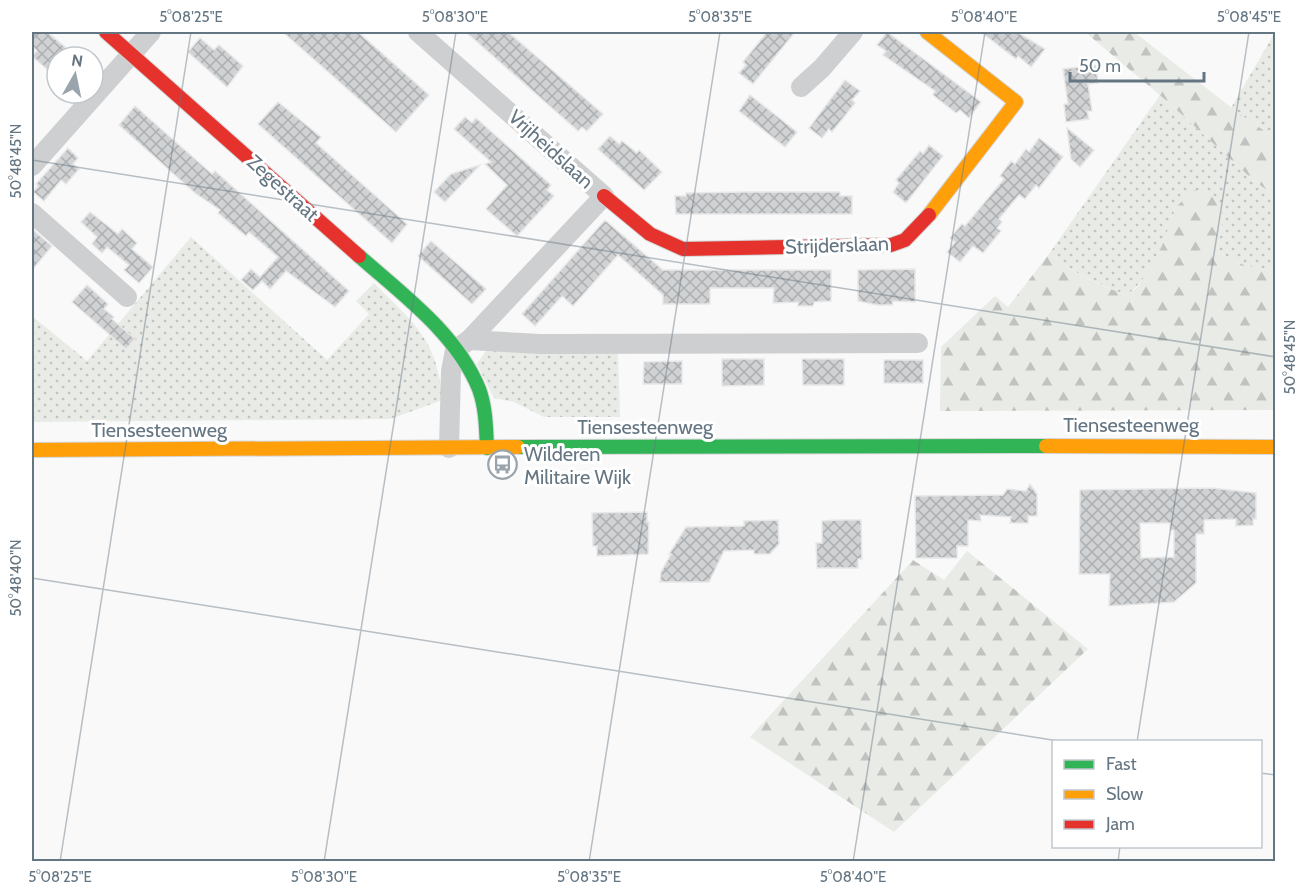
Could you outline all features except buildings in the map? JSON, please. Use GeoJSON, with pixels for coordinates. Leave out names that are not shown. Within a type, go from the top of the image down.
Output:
{"type":"FeatureCollection","features":[{"type":"Feature","properties":{"kind":"main road","name":"Zegestraat"},"geometry":{"type":"LineString","coordinates":[[106,32],[462,345],[484,405],[487,448]]}},
{"type":"Feature","properties":{"kind":"main road","name":"Strijderslaan"},"geometry":{"type":"LineString","coordinates":[[604,196],[655,238],[667,245],[683,249],[891,245],[905,240],[926,219],[1016,102],[927,32]]}},
{"type":"Feature","properties":{"kind":"main road","name":"Tiensesteenweg"},"geometry":{"type":"LineString","coordinates":[[32,450],[1275,445]]}},
{"type":"Feature","properties":{"kind":"street"},"geometry":{"type":"LineString","coordinates":[[32,166],[151,32]]}},
{"type":"Feature","properties":{"kind":"street","name":"Vrijheidslaan"},"geometry":{"type":"LineString","coordinates":[[418,32],[604,196],[462,345]]}},
{"type":"Feature","properties":{"kind":"street"},"geometry":{"type":"LineString","coordinates":[[801,87],[822,68],[853,32]]}},
{"type":"Feature","properties":{"kind":"street"},"geometry":{"type":"LineString","coordinates":[[33,217],[127,297]]}},
{"type":"Feature","properties":{"kind":"street"},"geometry":{"type":"LineString","coordinates":[[449,448],[451,370],[462,345],[918,343]]}},
{"type":"Feature","properties":{"kind":"green space"},"geometry":{"type":"Polygon","coordinates":[[[1085,32],[1134,32],[1241,115],[1275,138],[1275,196],[1253,180],[1168,102],[1085,32]]]}},
{"type":"Feature","properties":{"kind":"green space"},"geometry":{"type":"Polygon","coordinates":[[[1275,32],[1275,138],[1231,108],[1275,32]]]}},
{"type":"Feature","properties":{"kind":"green space"},"geometry":{"type":"Polygon","coordinates":[[[1160,95],[1253,180],[1275,196],[1275,270],[1246,266],[1218,252],[1223,215],[1176,207],[1163,243],[1151,267],[1136,287],[1126,295],[1076,272],[1049,254],[1160,95]]]}},
{"type":"Feature","properties":{"kind":"green space"},"geometry":{"type":"Polygon","coordinates":[[[1194,190],[1213,195],[1223,215],[1218,252],[1246,266],[1275,270],[1275,410],[940,411],[941,347],[995,296],[1008,307],[1049,254],[1086,278],[1126,295],[1138,287],[1161,248],[1176,207],[1194,190]]]}},
{"type":"Feature","properties":{"kind":"green space"},"geometry":{"type":"Polygon","coordinates":[[[191,237],[327,360],[369,314],[356,301],[374,283],[411,320],[428,344],[439,375],[442,395],[440,401],[390,419],[32,422],[32,316],[87,361],[191,237]]]}},
{"type":"Feature","properties":{"kind":"green space"},"geometry":{"type":"Polygon","coordinates":[[[487,349],[618,351],[620,417],[544,417],[514,402],[494,398],[477,364],[487,349]]]}},
{"type":"Feature","properties":{"kind":"green space"},"geometry":{"type":"Polygon","coordinates":[[[967,551],[1088,649],[894,832],[750,737],[913,560],[944,580],[967,551]]]}},
{"type":"Feature","properties":{"kind":"traffic: fast"},"geometry":{"type":"LineString","coordinates":[[359,256],[427,316],[457,350],[479,389],[485,418],[487,448]]}},
{"type":"Feature","properties":{"kind":"traffic: fast"},"geometry":{"type":"LineString","coordinates":[[518,447],[1046,446]]}},
{"type":"Feature","properties":{"kind":"traffic: slow"},"geometry":{"type":"LineString","coordinates":[[927,32],[1016,102],[929,215]]}},
{"type":"Feature","properties":{"kind":"traffic: slow"},"geometry":{"type":"LineString","coordinates":[[1046,446],[1276,447]]}},
{"type":"Feature","properties":{"kind":"traffic: slow"},"geometry":{"type":"LineString","coordinates":[[32,450],[518,447]]}},
{"type":"Feature","properties":{"kind":"traffic: jam"},"geometry":{"type":"LineString","coordinates":[[106,32],[359,256]]}},
{"type":"Feature","properties":{"kind":"traffic: jam"},"geometry":{"type":"LineString","coordinates":[[604,196],[650,234],[683,249],[891,245],[905,240],[929,215]]}},
{"type":"Feature","properties":{"kind":"place","name":"Wilderen Militaire Wijk"},"geometry":{"type":"Point","coordinates":[503,465]}}]}
